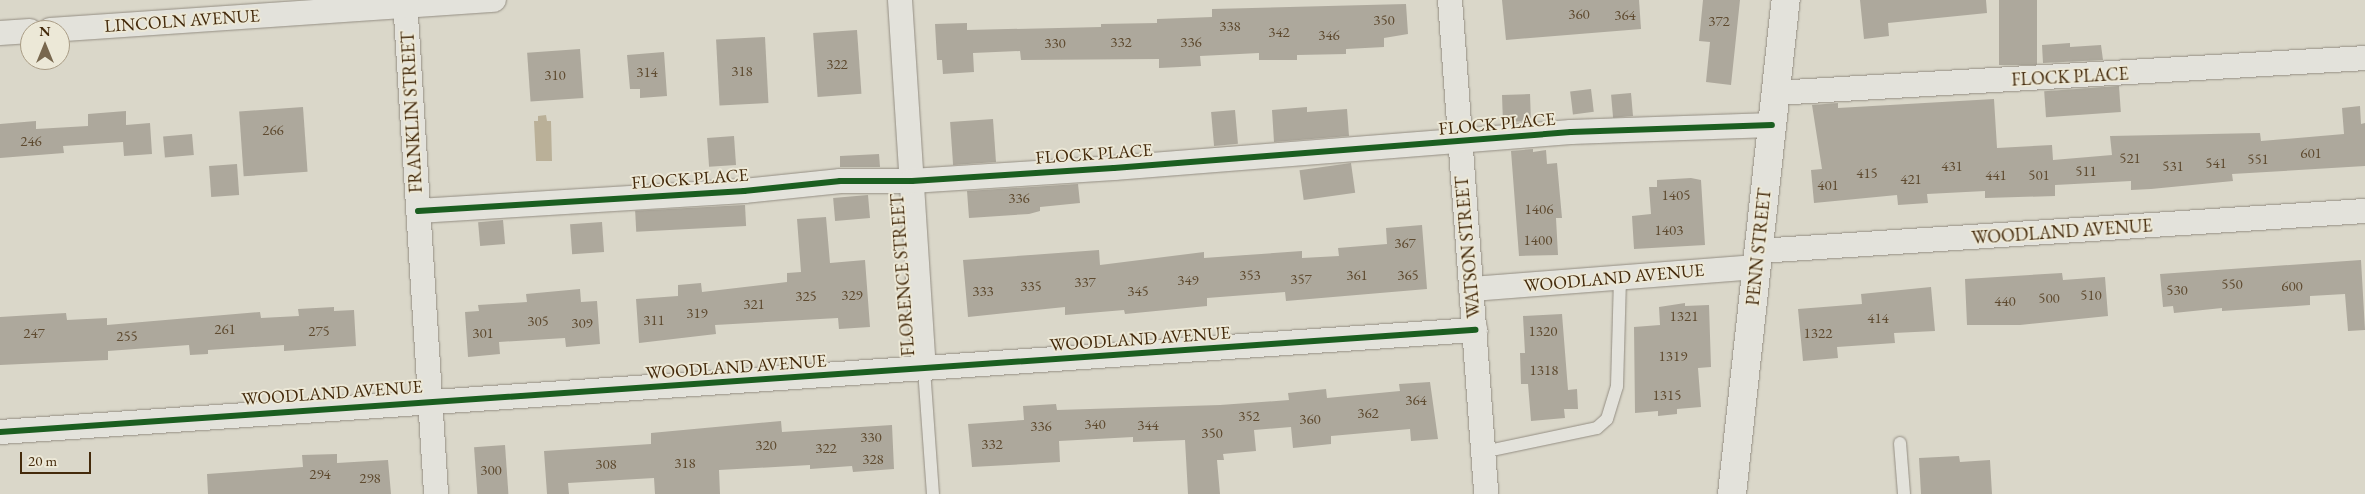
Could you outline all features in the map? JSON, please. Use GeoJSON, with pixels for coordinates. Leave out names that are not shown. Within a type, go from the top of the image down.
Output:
{"type":"FeatureCollection","features":[{"type":"Feature","properties":{"kind":"street","name":"LINCOLN AVENUE"},"geometry":{"type":"LineString","coordinates":[[70,28],[405,3],[494,0]]}},
{"type":"Feature","properties":{"kind":"street","name":"FLORENCE STREET"},"geometry":{"type":"LineString","coordinates":[[900,0],[924,369]]}},
{"type":"Feature","properties":{"kind":"street","name":"WATSON STREET"},"geometry":{"type":"LineString","coordinates":[[1450,0],[1486,494]]}},
{"type":"Feature","properties":{"kind":"street","name":"PENN STREET"},"geometry":{"type":"LineString","coordinates":[[1732,494],[1786,0]]}},
{"type":"Feature","properties":{"kind":"street","name":"FRANKLIN STREET"},"geometry":{"type":"LineString","coordinates":[[405,3],[436,494]]}},
{"type":"Feature","properties":{"kind":"street"},"geometry":{"type":"LineString","coordinates":[[0,33],[20,32]]}},
{"type":"Feature","properties":{"kind":"street","name":"FLOCK PLACE"},"geometry":{"type":"LineString","coordinates":[[1775,93],[2365,58]]}},
{"type":"Feature","properties":{"kind":"street","name":"FLOCK PLACE"},"geometry":{"type":"LineString","coordinates":[[418,211],[734,192],[840,182],[912,181],[1460,142],[1572,132],[1772,125]]}},
{"type":"Feature","properties":{"kind":"street","name":"WOODLAND AVENUE"},"geometry":{"type":"LineString","coordinates":[[1471,289],[1620,276],[1758,259],[2365,211]]}},
{"type":"Feature","properties":{"kind":"street","name":"WOODLAND AVENUE"},"geometry":{"type":"LineString","coordinates":[[0,432],[1475,330]]}},
{"type":"Feature","properties":{"kind":"lane"},"geometry":{"type":"LineString","coordinates":[[1483,452],[1597,428],[1607,419],[1617,386],[1620,276]]}},
{"type":"Feature","properties":{"kind":"lane","name":"FLORENCE STREET"},"geometry":{"type":"LineString","coordinates":[[924,369],[933,494]]}},
{"type":"Feature","properties":{"kind":"lane"},"geometry":{"type":"LineString","coordinates":[[1900,443],[1904,494]]}},
{"type":"Feature","properties":{"kind":"shaded area"},"geometry":{"type":"Polygon","coordinates":[[[546,115],[547,121],[551,121],[552,161],[536,161],[534,121],[538,121],[538,116],[546,115]]]}},
{"type":"Feature","properties":{"kind":"building"},"geometry":{"type":"Polygon","coordinates":[[[1502,0],[1639,0],[1641,29],[1506,40],[1502,0]]]}},
{"type":"Feature","properties":{"kind":"building"},"geometry":{"type":"Polygon","coordinates":[[[1703,0],[1740,0],[1731,85],[1706,82],[1710,42],[1699,41],[1703,0]]]}},
{"type":"Feature","properties":{"kind":"building"},"geometry":{"type":"Polygon","coordinates":[[[1860,0],[1986,0],[1987,13],[1888,23],[1889,36],[1864,39],[1860,0]]]}},
{"type":"Feature","properties":{"kind":"building"},"geometry":{"type":"Polygon","coordinates":[[[1999,0],[2037,0],[2037,65],[1999,65],[1999,0]]]}},
{"type":"Feature","properties":{"kind":"building"},"geometry":{"type":"Polygon","coordinates":[[[1406,4],[1408,34],[1384,38],[1384,47],[1346,49],[1346,54],[1297,55],[1297,60],[1259,60],[1259,53],[1200,56],[1201,66],[1159,68],[1159,59],[1021,60],[1020,51],[973,53],[974,72],[943,74],[942,60],[937,60],[935,24],[967,23],[967,30],[1101,27],[1101,24],[1157,23],[1157,19],[1212,17],[1212,9],[1406,4]]]}},
{"type":"Feature","properties":{"kind":"building"},"geometry":{"type":"Polygon","coordinates":[[[857,30],[861,94],[818,97],[813,33],[857,30]]]}},
{"type":"Feature","properties":{"kind":"building"},"geometry":{"type":"Polygon","coordinates":[[[765,37],[768,103],[720,105],[716,40],[765,37]]]}},
{"type":"Feature","properties":{"kind":"building"},"geometry":{"type":"Polygon","coordinates":[[[2070,43],[2070,47],[2101,45],[2103,60],[2043,63],[2042,45],[2070,43]]]}},
{"type":"Feature","properties":{"kind":"building"},"geometry":{"type":"Polygon","coordinates":[[[580,49],[583,98],[531,102],[527,53],[580,49]]]}},
{"type":"Feature","properties":{"kind":"building"},"geometry":{"type":"Polygon","coordinates":[[[664,52],[667,96],[640,98],[640,89],[630,89],[627,55],[664,52]]]}},
{"type":"Feature","properties":{"kind":"building"},"geometry":{"type":"Polygon","coordinates":[[[2119,86],[2121,112],[2046,117],[2044,91],[2119,86]]]}},
{"type":"Feature","properties":{"kind":"building"},"geometry":{"type":"Polygon","coordinates":[[[1591,89],[1594,112],[1573,114],[1570,92],[1591,89]]]}},
{"type":"Feature","properties":{"kind":"building"},"geometry":{"type":"Polygon","coordinates":[[[1631,93],[1633,116],[1613,118],[1611,95],[1631,93]]]}},
{"type":"Feature","properties":{"kind":"building"},"geometry":{"type":"Polygon","coordinates":[[[1530,94],[1531,121],[1503,122],[1502,95],[1530,94]]]}},
{"type":"Feature","properties":{"kind":"building"},"geometry":{"type":"Polygon","coordinates":[[[1994,99],[1997,148],[2052,145],[2053,160],[2112,155],[2110,136],[2260,133],[2261,141],[2344,134],[2342,108],[2360,106],[2361,124],[2365,123],[2365,166],[2232,174],[2233,181],[2151,189],[2131,190],[2131,181],[2055,185],[2055,196],[1985,198],[1985,191],[1927,194],[1928,203],[1898,205],[1897,195],[1814,203],[1811,170],[1822,169],[1812,105],[1838,103],[1838,108],[1994,99]]]}},
{"type":"Feature","properties":{"kind":"building"},"geometry":{"type":"Polygon","coordinates":[[[303,107],[308,172],[244,176],[239,111],[303,107]]]}},
{"type":"Feature","properties":{"kind":"building"},"geometry":{"type":"Polygon","coordinates":[[[1307,107],[1307,112],[1347,109],[1349,136],[1274,142],[1272,110],[1307,107]]]}},
{"type":"Feature","properties":{"kind":"building"},"geometry":{"type":"Polygon","coordinates":[[[1235,110],[1238,144],[1214,146],[1211,112],[1235,110]]]}},
{"type":"Feature","properties":{"kind":"building"},"geometry":{"type":"Polygon","coordinates":[[[126,111],[126,125],[150,123],[152,154],[124,156],[123,142],[63,146],[64,153],[0,158],[0,124],[36,121],[36,129],[88,126],[88,114],[126,111]]]}},
{"type":"Feature","properties":{"kind":"building"},"geometry":{"type":"Polygon","coordinates":[[[993,119],[996,162],[953,165],[950,122],[993,119]]]}},
{"type":"Feature","properties":{"kind":"building"},"geometry":{"type":"Polygon","coordinates":[[[192,134],[194,155],[165,157],[163,137],[192,134]]]}},
{"type":"Feature","properties":{"kind":"building"},"geometry":{"type":"Polygon","coordinates":[[[734,136],[736,165],[709,167],[707,138],[734,136]]]}},
{"type":"Feature","properties":{"kind":"building"},"geometry":{"type":"Polygon","coordinates":[[[1533,149],[1533,152],[1546,150],[1547,164],[1557,163],[1562,218],[1556,218],[1558,255],[1519,256],[1511,151],[1533,149]]]}},
{"type":"Feature","properties":{"kind":"building"},"geometry":{"type":"Polygon","coordinates":[[[879,154],[880,167],[840,167],[840,156],[879,154]]]}},
{"type":"Feature","properties":{"kind":"building"},"geometry":{"type":"Polygon","coordinates":[[[1351,163],[1355,193],[1304,200],[1300,170],[1351,163]]]}},
{"type":"Feature","properties":{"kind":"building"},"geometry":{"type":"Polygon","coordinates":[[[237,164],[239,195],[211,197],[209,166],[237,164]]]}},
{"type":"Feature","properties":{"kind":"building"},"geometry":{"type":"Polygon","coordinates":[[[1691,178],[1701,180],[1705,245],[1634,249],[1632,216],[1651,214],[1649,187],[1657,187],[1657,180],[1691,178]]]}},
{"type":"Feature","properties":{"kind":"building"},"geometry":{"type":"Polygon","coordinates":[[[1078,184],[1080,203],[1040,207],[1040,211],[1029,214],[969,218],[967,191],[1078,184]]]}},
{"type":"Feature","properties":{"kind":"building"},"geometry":{"type":"Polygon","coordinates":[[[868,195],[870,218],[835,221],[833,198],[868,195]]]}},
{"type":"Feature","properties":{"kind":"building"},"geometry":{"type":"Polygon","coordinates":[[[745,205],[746,226],[636,232],[635,211],[745,205]]]}},
{"type":"Feature","properties":{"kind":"building"},"geometry":{"type":"Polygon","coordinates":[[[826,217],[830,263],[865,260],[870,327],[839,329],[838,318],[715,325],[716,334],[639,343],[636,299],[678,296],[678,285],[701,283],[702,292],[787,282],[787,273],[801,272],[797,219],[826,217]]]}},
{"type":"Feature","properties":{"kind":"building"},"geometry":{"type":"Polygon","coordinates":[[[503,220],[505,244],[480,246],[478,222],[503,220]]]}},
{"type":"Feature","properties":{"kind":"building"},"geometry":{"type":"Polygon","coordinates":[[[602,222],[604,252],[572,254],[570,224],[602,222]]]}},
{"type":"Feature","properties":{"kind":"building"},"geometry":{"type":"Polygon","coordinates":[[[1422,225],[1427,289],[1286,301],[1285,292],[1207,298],[1207,306],[1125,314],[1124,310],[1065,315],[1065,307],[968,317],[963,260],[1099,250],[1100,265],[1204,252],[1204,258],[1302,251],[1302,258],[1339,256],[1338,248],[1387,244],[1386,228],[1422,225]]]}},
{"type":"Feature","properties":{"kind":"building"},"geometry":{"type":"Polygon","coordinates":[[[2361,260],[2365,330],[2348,331],[2345,294],[2310,296],[2310,305],[2222,311],[2222,308],[2174,313],[2173,306],[2163,307],[2160,274],[2361,260]]]}},
{"type":"Feature","properties":{"kind":"building"},"geometry":{"type":"Polygon","coordinates":[[[2062,273],[2063,280],[2105,277],[2108,316],[2020,325],[1967,325],[1965,279],[2062,273]]]}},
{"type":"Feature","properties":{"kind":"building"},"geometry":{"type":"Polygon","coordinates":[[[1931,287],[1935,331],[1894,333],[1895,343],[1837,347],[1838,358],[1803,361],[1798,309],[1862,304],[1861,294],[1931,287]]]}},
{"type":"Feature","properties":{"kind":"building"},"geometry":{"type":"Polygon","coordinates":[[[580,289],[581,302],[597,301],[600,344],[566,347],[565,338],[499,342],[500,354],[468,357],[465,312],[479,311],[478,305],[527,302],[526,294],[580,289]]]}},
{"type":"Feature","properties":{"kind":"building"},"geometry":{"type":"Polygon","coordinates":[[[1685,303],[1685,306],[1709,305],[1711,367],[1698,368],[1701,407],[1677,409],[1677,414],[1658,416],[1658,411],[1635,413],[1634,327],[1660,325],[1659,307],[1685,303]]]}},
{"type":"Feature","properties":{"kind":"building"},"geometry":{"type":"Polygon","coordinates":[[[334,307],[334,311],[354,310],[356,346],[284,351],[284,345],[208,350],[208,354],[190,355],[189,345],[108,351],[108,360],[0,365],[0,317],[66,313],[67,320],[107,318],[107,325],[260,312],[261,318],[299,316],[298,309],[334,307]]]}},
{"type":"Feature","properties":{"kind":"building"},"geometry":{"type":"Polygon","coordinates":[[[1562,314],[1568,390],[1577,389],[1578,409],[1564,409],[1565,418],[1531,421],[1528,384],[1521,384],[1520,353],[1525,353],[1523,316],[1562,314]]]}},
{"type":"Feature","properties":{"kind":"building"},"geometry":{"type":"Polygon","coordinates":[[[1430,382],[1438,439],[1411,441],[1410,429],[1331,436],[1331,444],[1293,448],[1291,427],[1254,430],[1256,451],[1223,454],[1224,460],[1217,460],[1220,494],[1188,494],[1185,440],[1133,442],[1133,437],[1059,441],[1060,462],[972,467],[968,424],[1024,420],[1023,406],[1056,404],[1057,410],[1220,405],[1289,400],[1288,393],[1326,389],[1327,398],[1400,391],[1399,384],[1430,382]]]}},
{"type":"Feature","properties":{"kind":"building"},"geometry":{"type":"Polygon","coordinates":[[[781,421],[782,432],[892,425],[894,469],[853,472],[852,466],[810,469],[810,465],[719,470],[720,494],[655,494],[654,478],[568,483],[569,494],[547,494],[544,451],[651,444],[651,433],[781,421]]]}},
{"type":"Feature","properties":{"kind":"building"},"geometry":{"type":"Polygon","coordinates":[[[505,445],[508,494],[477,494],[474,447],[505,445]]]}},
{"type":"Feature","properties":{"kind":"building"},"geometry":{"type":"Polygon","coordinates":[[[337,454],[337,463],[388,460],[391,494],[208,494],[207,474],[303,467],[302,455],[337,454]]]}},
{"type":"Feature","properties":{"kind":"building"},"geometry":{"type":"Polygon","coordinates":[[[1959,456],[1960,462],[1990,460],[1992,494],[1921,494],[1919,458],[1959,456]]]}},
{"type":"Feature","properties":{"kind":"cycle path"},"geometry":{"type":"LineString","coordinates":[[418,211],[744,191],[840,181],[912,181],[1114,168],[1571,132],[1772,125]]}},
{"type":"Feature","properties":{"kind":"cycle path"},"geometry":{"type":"LineString","coordinates":[[0,432],[1475,330]]}}]}
